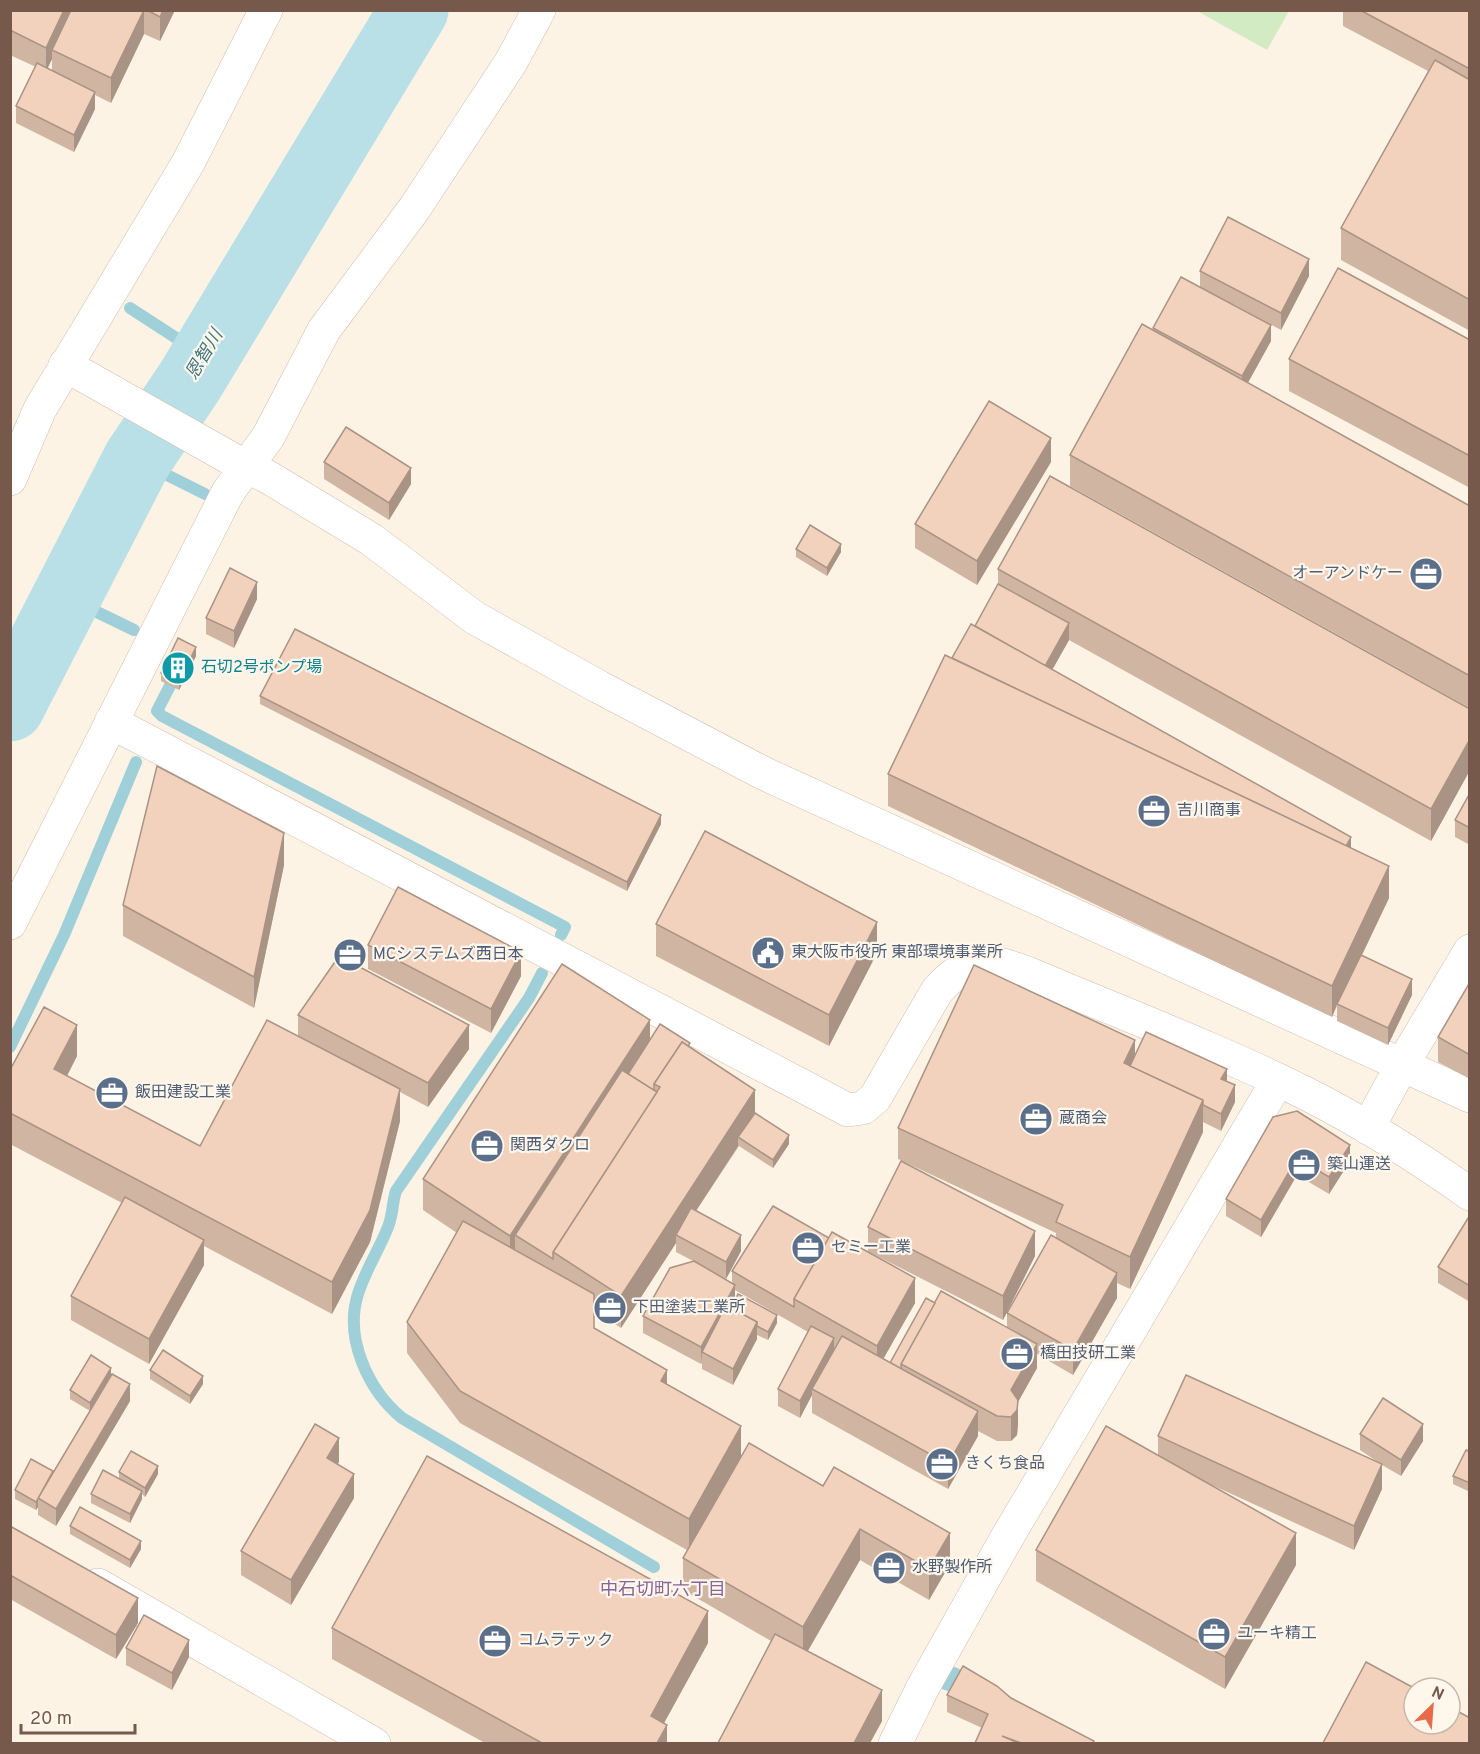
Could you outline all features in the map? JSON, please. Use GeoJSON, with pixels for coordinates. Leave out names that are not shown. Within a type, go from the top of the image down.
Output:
{"type":"FeatureCollection","features":[{"type":"Feature","properties":{"kind":"street"},"geometry":{"type":"LineString","coordinates":[[10,479],[40,409],[73,370],[188,163],[266,10]]}},
{"type":"Feature","properties":{"kind":"street"},"geometry":{"type":"LineString","coordinates":[[10,923],[242,464],[268,437],[324,330],[414,209],[511,62],[539,10]]}},
{"type":"Feature","properties":{"kind":"street"},"geometry":{"type":"LineString","coordinates":[[73,370],[268,477],[372,540],[474,618],[763,773],[1470,1096]]}},
{"type":"Feature","properties":{"kind":"street"},"geometry":{"type":"LineString","coordinates":[[111,722],[848,1110],[863,1108],[875,1098],[946,980],[960,969],[984,961],[1028,973],[1278,1080],[1368,1128],[1427,1164],[1470,1194]]}},
{"type":"Feature","properties":{"kind":"street"},"geometry":{"type":"LineString","coordinates":[[1368,1128],[1402,1065],[1470,951]]}},
{"type":"Feature","properties":{"kind":"street"},"geometry":{"type":"LineString","coordinates":[[895,1743],[922,1689],[1005,1541],[1278,1080]]}},
{"type":"Feature","properties":{"kind":"street"},"geometry":{"type":"LineString","coordinates":[[73,1571],[374,1743]]}},
{"type":"Feature","properties":{"kind":"green space"},"geometry":{"type":"Polygon","coordinates":[[[1197,11],[1289,11],[1267,50],[1197,11]]]}},
{"type":"Feature","properties":{"kind":"building"},"geometry":{"type":"Polygon","coordinates":[[[10,10],[64,10],[46,48],[10,30],[10,10]]]}},
{"type":"Feature","properties":{"kind":"building"},"geometry":{"type":"Polygon","coordinates":[[[71,10],[144,10],[111,78],[52,50],[71,10]]]}},
{"type":"Feature","properties":{"kind":"building"},"geometry":{"type":"Polygon","coordinates":[[[147,10],[163,10],[160,17],[147,10]]]}},
{"type":"Feature","properties":{"kind":"building"},"geometry":{"type":"Polygon","coordinates":[[[1360,10],[1470,10],[1470,65],[1468,68],[1360,10]]]}},
{"type":"Feature","properties":{"kind":"building"},"geometry":{"type":"Polygon","coordinates":[[[1435,60],[1470,80],[1470,300],[1341,228],[1435,60]]]}},
{"type":"Feature","properties":{"kind":"building"},"geometry":{"type":"Polygon","coordinates":[[[37,63],[95,92],[74,135],[16,106],[37,63]]]}},
{"type":"Feature","properties":{"kind":"building"},"geometry":{"type":"Polygon","coordinates":[[[1228,217],[1309,259],[1281,313],[1200,271],[1228,217]]]}},
{"type":"Feature","properties":{"kind":"building"},"geometry":{"type":"Polygon","coordinates":[[[1338,268],[1470,340],[1470,456],[1289,359],[1338,268]]]}},
{"type":"Feature","properties":{"kind":"building"},"geometry":{"type":"Polygon","coordinates":[[[1181,277],[1271,325],[1242,376],[1153,328],[1181,277]]]}},
{"type":"Feature","properties":{"kind":"building"},"geometry":{"type":"Polygon","coordinates":[[[1142,324],[1470,506],[1470,676],[1070,455],[1142,324]]]}},
{"type":"Feature","properties":{"kind":"building"},"geometry":{"type":"Polygon","coordinates":[[[989,401],[1051,438],[977,561],[915,524],[989,401]]]}},
{"type":"Feature","properties":{"kind":"building"},"geometry":{"type":"Polygon","coordinates":[[[346,427],[411,468],[389,503],[324,462],[346,427]]]}},
{"type":"Feature","properties":{"kind":"building"},"geometry":{"type":"Polygon","coordinates":[[[1050,476],[1470,709],[1470,739],[1431,809],[998,569],[1050,476]]]}},
{"type":"Feature","properties":{"kind":"building"},"geometry":{"type":"Polygon","coordinates":[[[810,525],[841,544],[827,568],[796,549],[810,525]]]}},
{"type":"Feature","properties":{"kind":"building"},"geometry":{"type":"Polygon","coordinates":[[[230,568],[257,582],[234,631],[206,618],[230,568]]]}},
{"type":"Feature","properties":{"kind":"building"},"geometry":{"type":"Polygon","coordinates":[[[998,584],[1069,623],[1045,666],[975,626],[998,584]]]}},
{"type":"Feature","properties":{"kind":"building"},"geometry":{"type":"Polygon","coordinates":[[[971,624],[1351,837],[1346,846],[952,658],[971,624]]]}},
{"type":"Feature","properties":{"kind":"building"},"geometry":{"type":"Polygon","coordinates":[[[295,629],[661,815],[627,882],[260,696],[295,629]]]}},
{"type":"Feature","properties":{"kind":"building","name":"石切2号ポンプ場"},"geometry":{"type":"Polygon","coordinates":[[[178,638],[196,647],[179,682],[161,673],[178,638]]]}},
{"type":"Feature","properties":{"kind":"building"},"geometry":{"type":"Polygon","coordinates":[[[945,655],[1389,866],[1332,986],[888,774],[945,655]]]}},
{"type":"Feature","properties":{"kind":"building"},"geometry":{"type":"Polygon","coordinates":[[[157,766],[284,833],[254,977],[123,905],[157,766]]]}},
{"type":"Feature","properties":{"kind":"building"},"geometry":{"type":"Polygon","coordinates":[[[1470,793],[1470,828],[1455,820],[1470,793]]]}},
{"type":"Feature","properties":{"kind":"building"},"geometry":{"type":"Polygon","coordinates":[[[705,831],[877,922],[829,1015],[656,924],[705,831]]]}},
{"type":"Feature","properties":{"kind":"building"},"geometry":{"type":"Polygon","coordinates":[[[398,887],[521,952],[491,1009],[368,945],[398,887]]]}},
{"type":"Feature","properties":{"kind":"building"},"geometry":{"type":"Polygon","coordinates":[[[1361,955],[1412,979],[1388,1028],[1337,1004],[1361,955]]]}},
{"type":"Feature","properties":{"kind":"building"},"geometry":{"type":"Polygon","coordinates":[[[339,956],[469,1025],[428,1083],[298,1015],[339,956]]]}},
{"type":"Feature","properties":{"kind":"building"},"geometry":{"type":"Polygon","coordinates":[[[562,964],[650,1020],[510,1236],[423,1179],[562,964]]]}},
{"type":"Feature","properties":{"kind":"building"},"geometry":{"type":"Polygon","coordinates":[[[974,965],[1135,1040],[1124,1063],[1203,1100],[1130,1257],[1056,1222],[1063,1205],[898,1128],[974,965]]]}},
{"type":"Feature","properties":{"kind":"building"},"geometry":{"type":"Polygon","coordinates":[[[1470,982],[1470,1055],[1438,1037],[1470,982]]]}},
{"type":"Feature","properties":{"kind":"building"},"geometry":{"type":"Polygon","coordinates":[[[44,1007],[77,1025],[54,1069],[200,1146],[267,1020],[400,1089],[370,1210],[332,1282],[10,1113],[10,1070],[44,1007]]]}},
{"type":"Feature","properties":{"kind":"building"},"geometry":{"type":"Polygon","coordinates":[[[660,1024],[690,1043],[688,1046],[682,1042],[654,1084],[654,1091],[628,1074],[660,1024]]]}},
{"type":"Feature","properties":{"kind":"building"},"geometry":{"type":"Polygon","coordinates":[[[1146,1032],[1227,1069],[1221,1079],[1235,1085],[1221,1114],[1203,1105],[1203,1100],[1130,1066],[1146,1032]]]}},
{"type":"Feature","properties":{"kind":"building"},"geometry":{"type":"Polygon","coordinates":[[[682,1042],[755,1090],[621,1296],[553,1252],[660,1087],[654,1084],[682,1042]]]}},
{"type":"Feature","properties":{"kind":"building"},"geometry":{"type":"Polygon","coordinates":[[[622,1070],[657,1092],[553,1252],[553,1259],[515,1235],[622,1070]]]}},
{"type":"Feature","properties":{"kind":"building"},"geometry":{"type":"Polygon","coordinates":[[[1297,1111],[1350,1145],[1329,1177],[1297,1158],[1261,1220],[1226,1199],[1273,1117],[1297,1111]]]}},
{"type":"Feature","properties":{"kind":"building"},"geometry":{"type":"Polygon","coordinates":[[[755,1113],[789,1135],[773,1160],[738,1137],[755,1113]]]}},
{"type":"Feature","properties":{"kind":"building"},"geometry":{"type":"Polygon","coordinates":[[[901,1161],[1035,1231],[1003,1296],[868,1227],[901,1161]]]}},
{"type":"Feature","properties":{"kind":"building"},"geometry":{"type":"Polygon","coordinates":[[[125,1197],[204,1240],[149,1339],[71,1296],[125,1197]]]}},
{"type":"Feature","properties":{"kind":"building"},"geometry":{"type":"Polygon","coordinates":[[[773,1206],[829,1238],[794,1299],[794,1307],[732,1271],[773,1206]]]}},
{"type":"Feature","properties":{"kind":"building"},"geometry":{"type":"Polygon","coordinates":[[[691,1208],[741,1235],[726,1262],[676,1235],[691,1208]]]}},
{"type":"Feature","properties":{"kind":"building"},"geometry":{"type":"Polygon","coordinates":[[[1470,1215],[1470,1286],[1438,1267],[1470,1215]]]}},
{"type":"Feature","properties":{"kind":"building"},"geometry":{"type":"Polygon","coordinates":[[[463,1221],[594,1294],[594,1328],[667,1370],[661,1381],[741,1426],[689,1519],[460,1391],[407,1322],[463,1221]]]}},
{"type":"Feature","properties":{"kind":"building"},"geometry":{"type":"Polygon","coordinates":[[[832,1232],[915,1278],[877,1346],[794,1299],[832,1232]]]}},
{"type":"Feature","properties":{"kind":"building"},"geometry":{"type":"Polygon","coordinates":[[[1051,1235],[1117,1273],[1073,1350],[1007,1313],[1051,1235]]]}},
{"type":"Feature","properties":{"kind":"building"},"geometry":{"type":"Polygon","coordinates":[[[694,1261],[735,1285],[701,1347],[643,1316],[670,1268],[694,1261]]]}},
{"type":"Feature","properties":{"kind":"building"},"geometry":{"type":"Polygon","coordinates":[[[941,1291],[1037,1344],[1011,1390],[1018,1400],[1017,1410],[1011,1417],[997,1416],[901,1364],[941,1291]]]}},
{"type":"Feature","properties":{"kind":"building"},"geometry":{"type":"Polygon","coordinates":[[[738,1294],[777,1315],[768,1332],[757,1326],[757,1322],[731,1308],[738,1294]]]}},
{"type":"Feature","properties":{"kind":"building"},"geometry":{"type":"Polygon","coordinates":[[[926,1298],[935,1303],[901,1364],[901,1369],[890,1363],[926,1298]]]}},
{"type":"Feature","properties":{"kind":"building"},"geometry":{"type":"Polygon","coordinates":[[[726,1305],[757,1322],[733,1369],[702,1352],[726,1305]]]}},
{"type":"Feature","properties":{"kind":"building"},"geometry":{"type":"Polygon","coordinates":[[[811,1326],[834,1338],[800,1401],[778,1389],[811,1326]]]}},
{"type":"Feature","properties":{"kind":"building"},"geometry":{"type":"Polygon","coordinates":[[[842,1336],[978,1411],[948,1464],[812,1389],[842,1336]]]}},
{"type":"Feature","properties":{"kind":"building"},"geometry":{"type":"Polygon","coordinates":[[[163,1350],[203,1376],[190,1396],[150,1370],[163,1350]]]}},
{"type":"Feature","properties":{"kind":"building"},"geometry":{"type":"Polygon","coordinates":[[[91,1355],[111,1368],[90,1403],[70,1390],[91,1355]]]}},
{"type":"Feature","properties":{"kind":"building"},"geometry":{"type":"Polygon","coordinates":[[[112,1374],[130,1384],[56,1509],[38,1498],[112,1374]]]}},
{"type":"Feature","properties":{"kind":"building"},"geometry":{"type":"Polygon","coordinates":[[[1186,1375],[1382,1464],[1354,1526],[1158,1436],[1186,1375]]]}},
{"type":"Feature","properties":{"kind":"building"},"geometry":{"type":"Polygon","coordinates":[[[1383,1398],[1423,1424],[1401,1460],[1360,1434],[1383,1398]]]}},
{"type":"Feature","properties":{"kind":"building"},"geometry":{"type":"Polygon","coordinates":[[[315,1424],[339,1438],[327,1458],[354,1474],[291,1580],[241,1551],[315,1424]]]}},
{"type":"Feature","properties":{"kind":"building"},"geometry":{"type":"Polygon","coordinates":[[[1106,1426],[1296,1533],[1225,1657],[1036,1550],[1106,1426]]]}},
{"type":"Feature","properties":{"kind":"building"},"geometry":{"type":"Polygon","coordinates":[[[749,1443],[823,1486],[834,1467],[950,1533],[929,1569],[860,1529],[803,1627],[683,1558],[749,1443]]]}},
{"type":"Feature","properties":{"kind":"building"},"geometry":{"type":"Polygon","coordinates":[[[1466,1450],[1470,1452],[1470,1483],[1453,1476],[1466,1450]]]}},
{"type":"Feature","properties":{"kind":"building"},"geometry":{"type":"Polygon","coordinates":[[[131,1451],[158,1466],[145,1488],[119,1472],[131,1451]]]}},
{"type":"Feature","properties":{"kind":"building"},"geometry":{"type":"Polygon","coordinates":[[[427,1456],[708,1611],[651,1716],[667,1725],[657,1743],[542,1743],[332,1628],[427,1456]]]}},
{"type":"Feature","properties":{"kind":"building"},"geometry":{"type":"Polygon","coordinates":[[[31,1459],[53,1471],[36,1502],[15,1490],[31,1459]]]}},
{"type":"Feature","properties":{"kind":"building"},"geometry":{"type":"Polygon","coordinates":[[[103,1470],[142,1491],[130,1514],[91,1494],[103,1470]]]}},
{"type":"Feature","properties":{"kind":"building"},"geometry":{"type":"Polygon","coordinates":[[[80,1507],[141,1541],[130,1560],[70,1526],[80,1507]]]}},
{"type":"Feature","properties":{"kind":"building"},"geometry":{"type":"Polygon","coordinates":[[[10,1526],[138,1598],[116,1635],[10,1575],[10,1526]]]}},
{"type":"Feature","properties":{"kind":"building"},"geometry":{"type":"Polygon","coordinates":[[[144,1615],[189,1640],[172,1673],[126,1648],[144,1615]]]}},
{"type":"Feature","properties":{"kind":"building"},"geometry":{"type":"Polygon","coordinates":[[[775,1634],[882,1690],[854,1743],[718,1743],[775,1634]]]}},
{"type":"Feature","properties":{"kind":"building"},"geometry":{"type":"Polygon","coordinates":[[[1366,1662],[1402,1682],[1402,1736],[1462,1736],[1462,1714],[1470,1718],[1470,1743],[1323,1743],[1366,1662]]]}},
{"type":"Feature","properties":{"kind":"building"},"geometry":{"type":"Polygon","coordinates":[[[963,1666],[997,1686],[1011,1698],[1094,1741],[1093,1743],[1021,1743],[1002,1736],[1018,1743],[975,1743],[988,1714],[947,1695],[963,1666]]]}},
{"type":"Feature","properties":{"kind":"waterway","name":"恩智川"},"geometry":{"type":"LineString","coordinates":[[10,707],[137,460],[190,381],[414,10]]}},
{"type":"Feature","properties":{"kind":"waterway"},"geometry":{"type":"LineString","coordinates":[[130,308],[204,356]]}},
{"type":"Feature","properties":{"kind":"waterway"},"geometry":{"type":"LineString","coordinates":[[137,460],[205,494]]}},
{"type":"Feature","properties":{"kind":"waterway"},"geometry":{"type":"LineString","coordinates":[[66,597],[134,630]]}},
{"type":"Feature","properties":{"kind":"waterway"},"geometry":{"type":"LineString","coordinates":[[177,672],[157,711],[162,716],[565,927],[561,935]]}},
{"type":"Feature","properties":{"kind":"waterway"},"geometry":{"type":"LineString","coordinates":[[10,1047],[64,935],[136,762]]}},
{"type":"Feature","properties":{"kind":"waterway"},"geometry":{"type":"LineString","coordinates":[[542,973],[529,998],[396,1191],[388,1227],[358,1294],[354,1311],[357,1345],[369,1378],[379,1393],[402,1418],[654,1567]]}},
{"type":"Feature","properties":{"kind":"waterway"},"geometry":{"type":"LineString","coordinates":[[943,1683],[948,1685],[954,1673],[973,1684]]}},
{"type":"Feature","properties":{"kind":"place","name":"オーアンドケー"},"geometry":{"type":"Point","coordinates":[1426,574]}},
{"type":"Feature","properties":{"kind":"place","name":"石切2号ポンプ場"},"geometry":{"type":"Point","coordinates":[178,668]}},
{"type":"Feature","properties":{"kind":"place","name":"吉川商事"},"geometry":{"type":"Point","coordinates":[1154,811]}},
{"type":"Feature","properties":{"kind":"place","name":"東大阪市役所 東部環境事業所"},"geometry":{"type":"Point","coordinates":[768,953]}},
{"type":"Feature","properties":{"kind":"place","name":"MCシステムズ西日本"},"geometry":{"type":"Point","coordinates":[350,955]}},
{"type":"Feature","properties":{"kind":"place","name":"飯田建設工業"},"geometry":{"type":"Point","coordinates":[112,1093]}},
{"type":"Feature","properties":{"kind":"place","name":"蔵商会"},"geometry":{"type":"Point","coordinates":[1036,1119]}},
{"type":"Feature","properties":{"kind":"place","name":"関西ダクロ"},"geometry":{"type":"Point","coordinates":[487,1146]}},
{"type":"Feature","properties":{"kind":"place","name":"築山運送"},"geometry":{"type":"Point","coordinates":[1304,1165]}},
{"type":"Feature","properties":{"kind":"place","name":"セミー工業"},"geometry":{"type":"Point","coordinates":[808,1248]}},
{"type":"Feature","properties":{"kind":"place","name":"下田塗装工業所"},"geometry":{"type":"Point","coordinates":[610,1308]}},
{"type":"Feature","properties":{"kind":"place","name":"橋田技研工業"},"geometry":{"type":"Point","coordinates":[1017,1354]}},
{"type":"Feature","properties":{"kind":"place","name":"きくち食品"},"geometry":{"type":"Point","coordinates":[942,1464]}},
{"type":"Feature","properties":{"kind":"place","name":"水野製作所"},"geometry":{"type":"Point","coordinates":[889,1568]}},
{"type":"Feature","properties":{"kind":"place","name":"ユーキ精工"},"geometry":{"type":"Point","coordinates":[1214,1634]}},
{"type":"Feature","properties":{"kind":"place","name":"コムラテック"},"geometry":{"type":"Point","coordinates":[495,1641]}},
{"type":"Feature","properties":{"kind":"district","name":"中石切町六丁目"},"geometry":{"type":"Point","coordinates":[663,1590]}}]}
